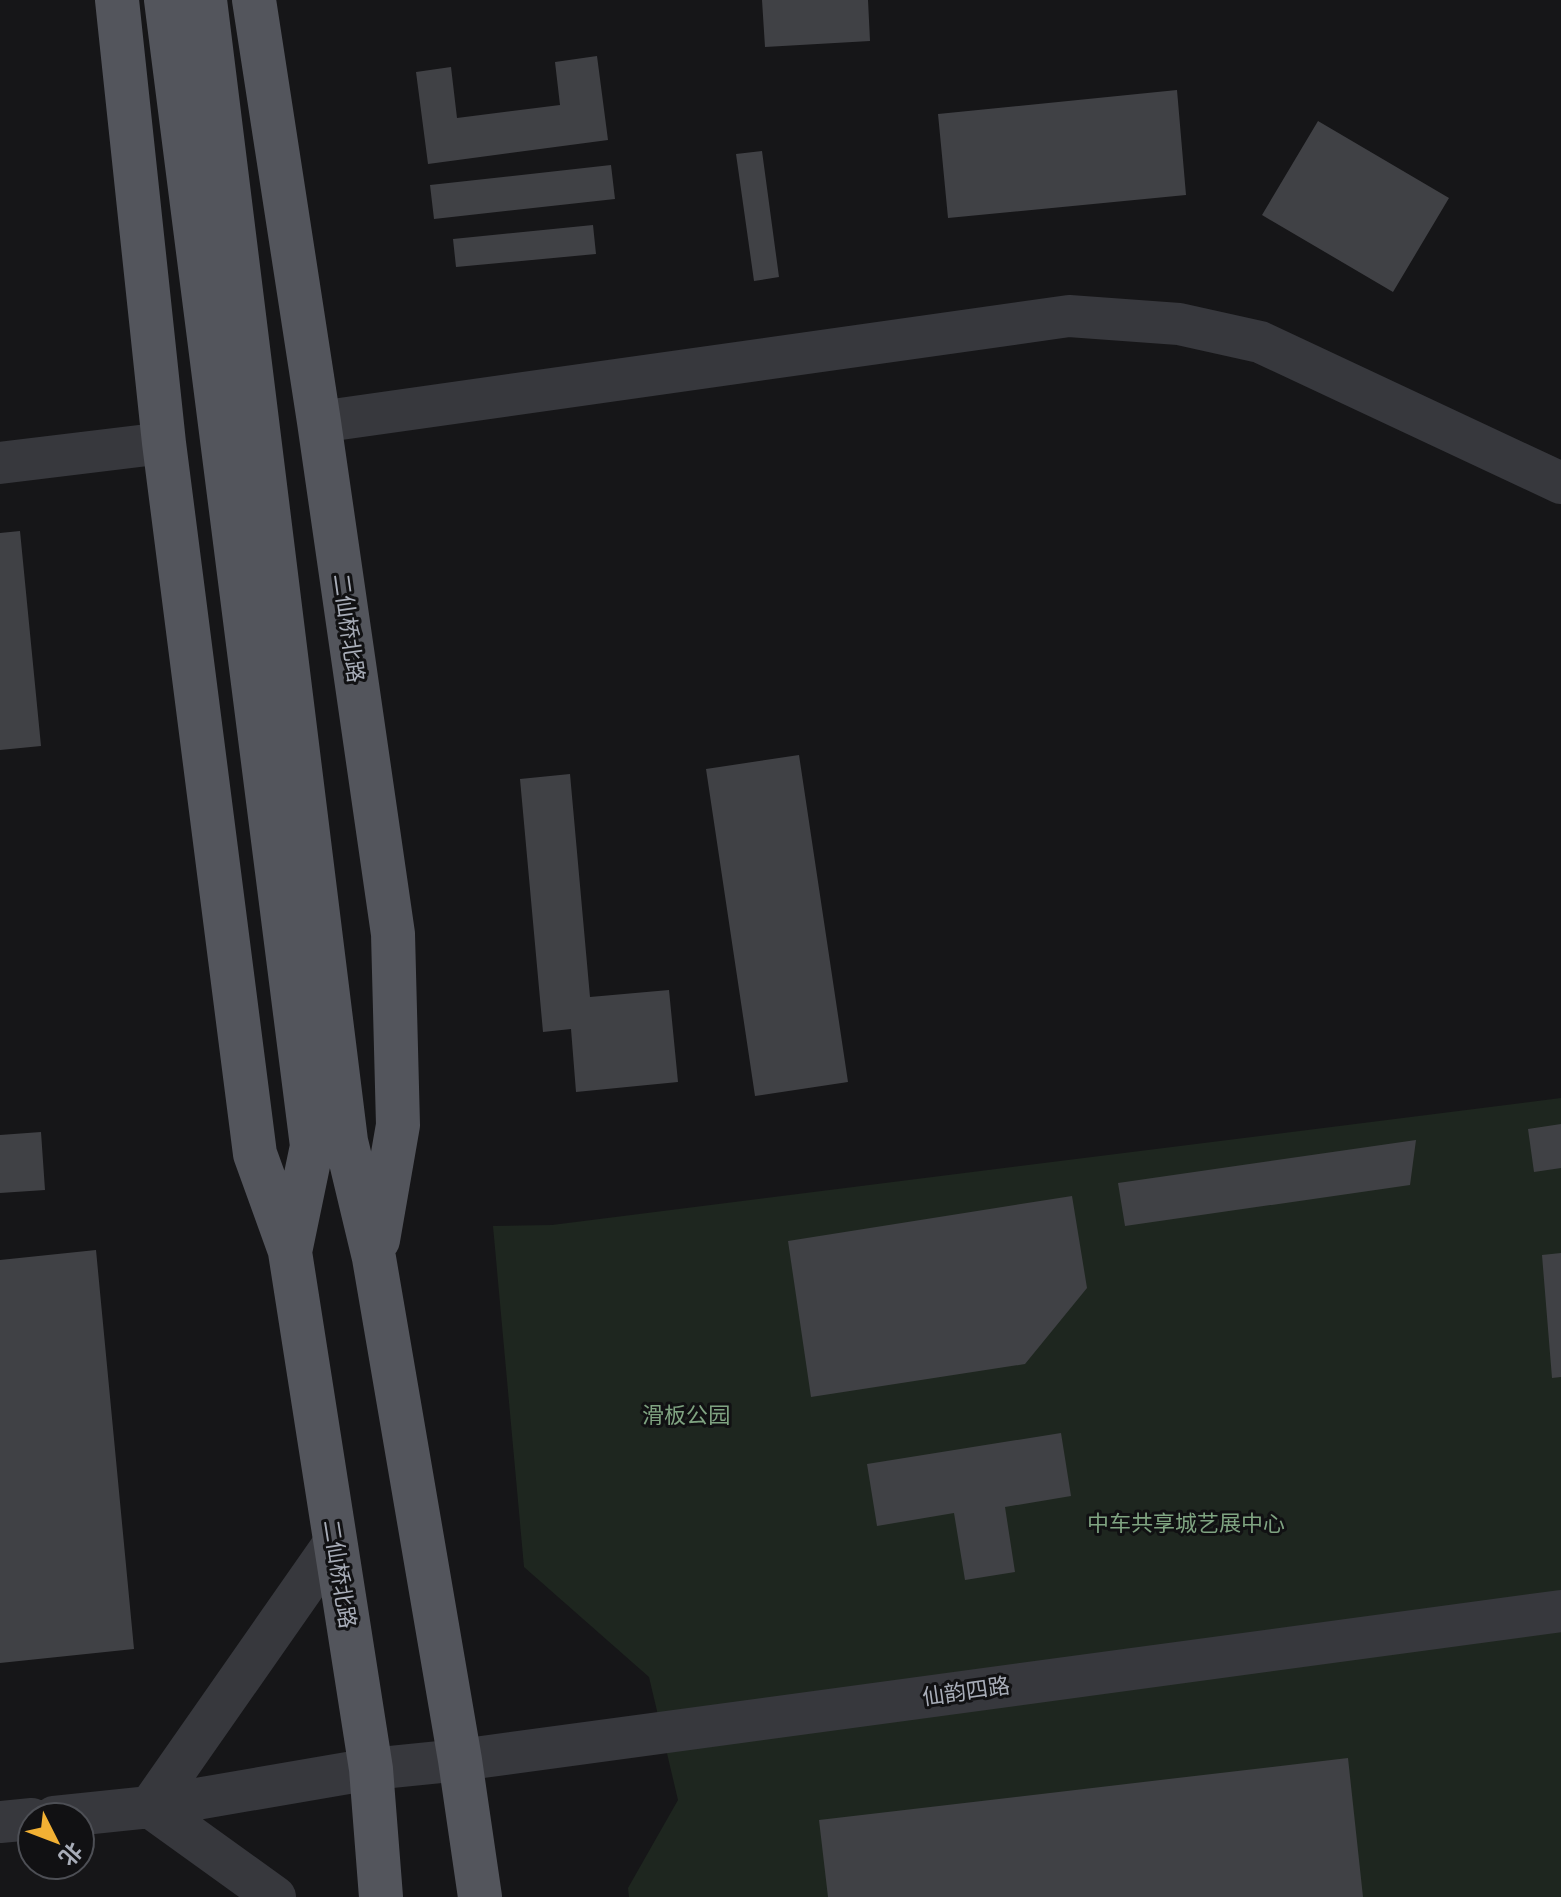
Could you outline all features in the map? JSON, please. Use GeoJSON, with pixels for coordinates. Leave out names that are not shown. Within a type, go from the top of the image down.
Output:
{"type":"FeatureCollection","features":[{"type":"Feature","properties":{"kind":"main road","name":"二仙桥北路"},"geometry":{"type":"LineString","coordinates":[[117,0],[164,443],[255,1154],[290,1252],[371,1769],[381,1897]]}},
{"type":"Feature","properties":{"kind":"main road","name":"二仙桥北路"},"geometry":{"type":"LineString","coordinates":[[166,0],[312,1146],[290,1252]]}},
{"type":"Feature","properties":{"kind":"main road"},"geometry":{"type":"LineString","coordinates":[[205,0],[346,1141],[374,1258],[460,1760],[480,1897]]}},
{"type":"Feature","properties":{"kind":"main road","name":"二仙桥北路"},"geometry":{"type":"LineString","coordinates":[[254,0],[393,934],[398,1125],[374,1258]]}},
{"type":"Feature","properties":{"kind":"street"},"geometry":{"type":"LineString","coordinates":[[319,422],[1069,316],[1179,324],[1260,342],[1561,483]]}},
{"type":"Feature","properties":{"kind":"street"},"geometry":{"type":"LineString","coordinates":[[0,463],[164,443]]}},
{"type":"Feature","properties":{"kind":"street"},"geometry":{"type":"LineString","coordinates":[[275,1897],[150,1807],[335,1542]]}},
{"type":"Feature","properties":{"kind":"street","name":"仙韵四路"},"geometry":{"type":"LineString","coordinates":[[96,1813],[150,1807],[371,1769],[460,1760],[1561,1611]]}},
{"type":"Feature","properties":{"kind":"green space","name":"中车共享城艺展中心"},"geometry":{"type":"Polygon","coordinates":[[[1561,1098],[1561,1897],[629,1897],[628,1888],[678,1800],[649,1677],[524,1567],[493,1226],[552,1225],[1561,1098]]]}},
{"type":"Feature","properties":{"kind":"building"},"geometry":{"type":"Polygon","coordinates":[[[762,0],[868,0],[870,41],[765,47],[762,0]]]}},
{"type":"Feature","properties":{"kind":"building"},"geometry":{"type":"Polygon","coordinates":[[[597,56],[608,140],[428,164],[416,72],[451,67],[457,118],[560,105],[555,62],[597,56]]]}},
{"type":"Feature","properties":{"kind":"building"},"geometry":{"type":"Polygon","coordinates":[[[1177,90],[1186,195],[948,218],[938,114],[1177,90]]]}},
{"type":"Feature","properties":{"kind":"building"},"geometry":{"type":"Polygon","coordinates":[[[1318,121],[1449,198],[1393,292],[1262,215],[1318,121]]]}},
{"type":"Feature","properties":{"kind":"building"},"geometry":{"type":"Polygon","coordinates":[[[762,151],[779,277],[754,281],[736,154],[762,151]]]}},
{"type":"Feature","properties":{"kind":"building"},"geometry":{"type":"Polygon","coordinates":[[[611,165],[615,199],[434,219],[430,185],[611,165]]]}},
{"type":"Feature","properties":{"kind":"building"},"geometry":{"type":"Polygon","coordinates":[[[593,225],[596,254],[456,267],[453,239],[593,225]]]}},
{"type":"Feature","properties":{"kind":"building"},"geometry":{"type":"Polygon","coordinates":[[[20,531],[41,746],[0,750],[0,533],[20,531]]]}},
{"type":"Feature","properties":{"kind":"building"},"geometry":{"type":"Polygon","coordinates":[[[799,755],[848,1082],[755,1096],[706,769],[799,755]]]}},
{"type":"Feature","properties":{"kind":"building"},"geometry":{"type":"Polygon","coordinates":[[[570,774],[590,997],[669,990],[678,1082],[576,1092],[571,1029],[543,1032],[520,779],[570,774]]]}},
{"type":"Feature","properties":{"kind":"building"},"geometry":{"type":"Polygon","coordinates":[[[1561,1124],[1561,1168],[1534,1172],[1528,1129],[1561,1124]]]}},
{"type":"Feature","properties":{"kind":"building"},"geometry":{"type":"Polygon","coordinates":[[[41,1132],[45,1190],[0,1193],[0,1135],[41,1132]]]}},
{"type":"Feature","properties":{"kind":"building"},"geometry":{"type":"Polygon","coordinates":[[[1416,1140],[1410,1185],[1125,1226],[1118,1183],[1416,1140]]]}},
{"type":"Feature","properties":{"kind":"building"},"geometry":{"type":"Polygon","coordinates":[[[1072,1196],[1087,1288],[1025,1364],[811,1397],[788,1241],[1072,1196]]]}},
{"type":"Feature","properties":{"kind":"building"},"geometry":{"type":"Polygon","coordinates":[[[96,1250],[134,1649],[0,1663],[0,1260],[96,1250]]]}},
{"type":"Feature","properties":{"kind":"building"},"geometry":{"type":"Polygon","coordinates":[[[1561,1253],[1561,1377],[1552,1378],[1542,1255],[1561,1253]]]}},
{"type":"Feature","properties":{"kind":"building"},"geometry":{"type":"Polygon","coordinates":[[[1061,1433],[1071,1496],[1005,1507],[1015,1572],[965,1580],[954,1513],[877,1526],[867,1464],[1061,1433]]]}},
{"type":"Feature","properties":{"kind":"building"},"geometry":{"type":"Polygon","coordinates":[[[1348,1758],[1363,1897],[828,1897],[819,1820],[1348,1758]]]}},
{"type":"Feature","properties":{"kind":"park label","name":"滑板公园"},"geometry":{"type":"Point","coordinates":[686,1415]}}]}
